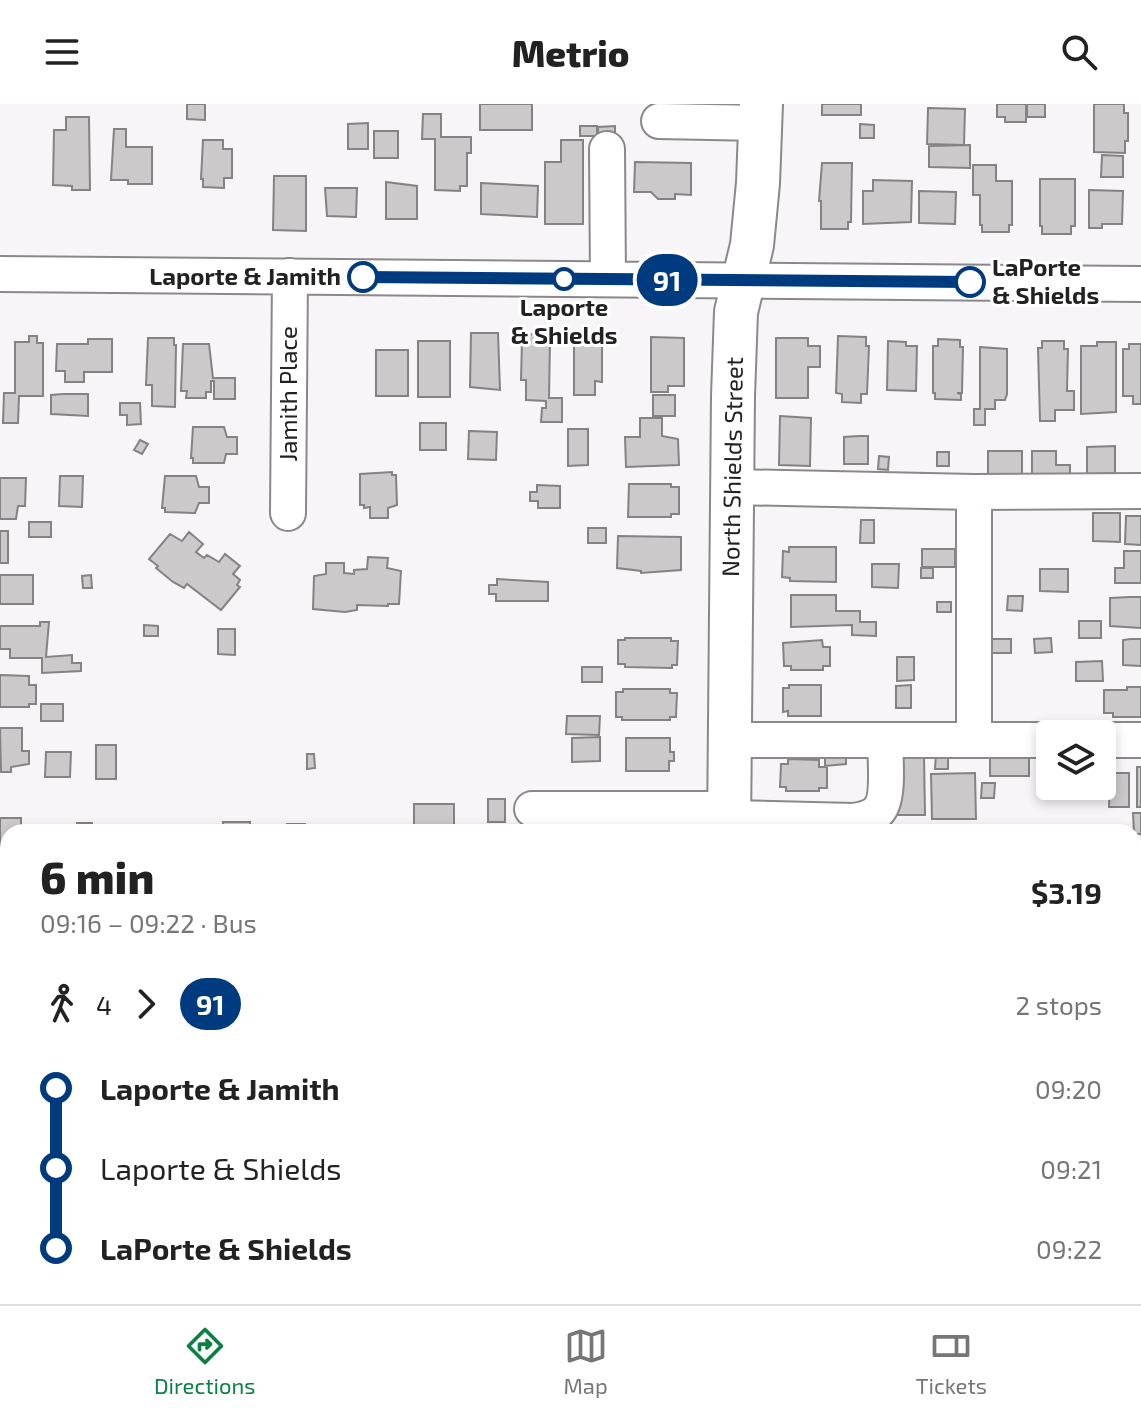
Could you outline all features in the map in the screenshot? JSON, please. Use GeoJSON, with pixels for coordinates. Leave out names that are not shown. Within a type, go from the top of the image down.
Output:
{"type":"FeatureCollection","features":[{"type":"Feature","properties":{"kind":"main road","name":"North Shields Street"},"geometry":{"type":"LineString","coordinates":[[729,820],[736,312],[752,245],[761,114]]}},
{"type":"Feature","properties":{"kind":"street"},"geometry":{"type":"LineString","coordinates":[[659,121],[761,114]]}},
{"type":"Feature","properties":{"kind":"street"},"geometry":{"type":"LineString","coordinates":[[607,149],[608,279]]}},
{"type":"Feature","properties":{"kind":"street"},"geometry":{"type":"LineString","coordinates":[[0,274],[1141,284]]}},
{"type":"Feature","properties":{"kind":"street","name":"Jamith Place"},"geometry":{"type":"LineString","coordinates":[[288,513],[290,276]]}},
{"type":"Feature","properties":{"kind":"street"},"geometry":{"type":"LineString","coordinates":[[732,487],[974,492],[1141,491]]}},
{"type":"Feature","properties":{"kind":"street"},"geometry":{"type":"LineString","coordinates":[[974,492],[974,740]]}},
{"type":"Feature","properties":{"kind":"street"},"geometry":{"type":"LineString","coordinates":[[730,740],[1036,740]]}},
{"type":"Feature","properties":{"kind":"street"},"geometry":{"type":"LineString","coordinates":[[532,809],[729,820],[854,821],[870,818],[880,810],[884,798],[885,740]]}},
{"type":"Feature","properties":{"kind":"street"},"geometry":{"type":"LineString","coordinates":[[1116,740],[1141,740]]}},
{"type":"Feature","properties":{"kind":"building"},"geometry":{"type":"Polygon","coordinates":[[[187,104],[205,104],[205,120],[187,119],[187,104]]]}},
{"type":"Feature","properties":{"kind":"building"},"geometry":{"type":"Polygon","coordinates":[[[480,104],[532,104],[532,130],[480,130],[480,104]]]}},
{"type":"Feature","properties":{"kind":"building"},"geometry":{"type":"Polygon","coordinates":[[[822,104],[861,104],[861,115],[822,115],[822,104]]]}},
{"type":"Feature","properties":{"kind":"building"},"geometry":{"type":"Polygon","coordinates":[[[997,104],[1026,104],[1026,122],[1005,122],[1005,117],[997,117],[997,104]]]}},
{"type":"Feature","properties":{"kind":"building"},"geometry":{"type":"Polygon","coordinates":[[[1027,104],[1045,104],[1045,117],[1027,117],[1027,104]]]}},
{"type":"Feature","properties":{"kind":"building"},"geometry":{"type":"Polygon","coordinates":[[[1094,104],[1124,104],[1124,113],[1128,113],[1125,153],[1094,152],[1094,104]]]}},
{"type":"Feature","properties":{"kind":"building"},"geometry":{"type":"Polygon","coordinates":[[[928,108],[965,109],[964,145],[927,144],[928,108]]]}},
{"type":"Feature","properties":{"kind":"building"},"geometry":{"type":"Polygon","coordinates":[[[423,114],[441,114],[441,137],[471,137],[471,153],[467,153],[467,186],[460,186],[460,191],[435,190],[435,139],[422,139],[423,114]]]}},
{"type":"Feature","properties":{"kind":"building"},"geometry":{"type":"Polygon","coordinates":[[[66,117],[89,117],[90,190],[72,190],[72,186],[53,185],[54,130],[66,130],[66,117]]]}},
{"type":"Feature","properties":{"kind":"building"},"geometry":{"type":"Polygon","coordinates":[[[368,123],[368,149],[348,149],[348,124],[368,123]]]}},
{"type":"Feature","properties":{"kind":"building"},"geometry":{"type":"Polygon","coordinates":[[[860,124],[874,125],[874,138],[860,138],[860,124]]]}},
{"type":"Feature","properties":{"kind":"building"},"geometry":{"type":"Polygon","coordinates":[[[580,126],[597,126],[597,136],[580,136],[580,126]]]}},
{"type":"Feature","properties":{"kind":"building"},"geometry":{"type":"Polygon","coordinates":[[[615,126],[615,141],[598,141],[598,127],[615,126]]]}},
{"type":"Feature","properties":{"kind":"building"},"geometry":{"type":"Polygon","coordinates":[[[114,129],[126,129],[126,147],[152,147],[152,184],[111,180],[114,129]]]}},
{"type":"Feature","properties":{"kind":"building"},"geometry":{"type":"Polygon","coordinates":[[[374,131],[398,131],[398,158],[374,158],[374,131]]]}},
{"type":"Feature","properties":{"kind":"building"},"geometry":{"type":"Polygon","coordinates":[[[203,140],[223,140],[223,149],[232,149],[232,178],[224,178],[224,188],[203,187],[203,140]]]}},
{"type":"Feature","properties":{"kind":"building"},"geometry":{"type":"Polygon","coordinates":[[[561,140],[583,140],[583,224],[545,224],[545,162],[561,162],[561,140]]]}},
{"type":"Feature","properties":{"kind":"building"},"geometry":{"type":"Polygon","coordinates":[[[970,145],[970,168],[929,167],[929,146],[970,145]]]}},
{"type":"Feature","properties":{"kind":"building"},"geometry":{"type":"Polygon","coordinates":[[[1102,155],[1123,156],[1123,177],[1101,177],[1102,155]]]}},
{"type":"Feature","properties":{"kind":"building"},"geometry":{"type":"Polygon","coordinates":[[[635,162],[691,163],[691,195],[675,194],[675,199],[658,199],[651,192],[634,192],[635,162]]]}},
{"type":"Feature","properties":{"kind":"building"},"geometry":{"type":"Polygon","coordinates":[[[822,163],[852,163],[851,222],[848,222],[848,229],[821,229],[819,201],[822,163]]]}},
{"type":"Feature","properties":{"kind":"building"},"geometry":{"type":"Polygon","coordinates":[[[973,165],[996,165],[996,181],[1012,181],[1012,225],[1009,225],[1009,232],[982,232],[980,195],[973,195],[973,165]]]}},
{"type":"Feature","properties":{"kind":"building"},"geometry":{"type":"Polygon","coordinates":[[[274,176],[306,176],[306,231],[273,230],[274,176]]]}},
{"type":"Feature","properties":{"kind":"building"},"geometry":{"type":"Polygon","coordinates":[[[1040,179],[1075,179],[1075,226],[1071,226],[1071,234],[1042,234],[1040,179]]]}},
{"type":"Feature","properties":{"kind":"building"},"geometry":{"type":"Polygon","coordinates":[[[873,180],[912,181],[911,222],[863,224],[863,191],[873,191],[873,180]]]}},
{"type":"Feature","properties":{"kind":"building"},"geometry":{"type":"Polygon","coordinates":[[[386,182],[417,186],[417,219],[386,219],[386,182]]]}},
{"type":"Feature","properties":{"kind":"building"},"geometry":{"type":"Polygon","coordinates":[[[481,183],[538,186],[537,217],[481,214],[481,183]]]}},
{"type":"Feature","properties":{"kind":"building"},"geometry":{"type":"Polygon","coordinates":[[[325,188],[357,188],[356,217],[327,216],[325,188]]]}},
{"type":"Feature","properties":{"kind":"building"},"geometry":{"type":"Polygon","coordinates":[[[1089,190],[1123,191],[1122,224],[1102,224],[1102,228],[1089,228],[1089,190]]]}},
{"type":"Feature","properties":{"kind":"building"},"geometry":{"type":"Polygon","coordinates":[[[919,191],[956,192],[955,224],[919,223],[919,191]]]}},
{"type":"Feature","properties":{"kind":"building"},"geometry":{"type":"Polygon","coordinates":[[[471,333],[498,333],[500,390],[470,387],[471,333]]]}},
{"type":"Feature","properties":{"kind":"building"},"geometry":{"type":"Polygon","coordinates":[[[525,334],[546,335],[546,340],[550,340],[549,398],[562,398],[562,422],[541,422],[546,401],[526,400],[526,380],[521,380],[522,340],[525,340],[525,334]]]}},
{"type":"Feature","properties":{"kind":"building"},"geometry":{"type":"Polygon","coordinates":[[[29,336],[37,336],[37,343],[43,343],[43,396],[19,396],[18,423],[3,423],[4,393],[15,393],[15,342],[29,342],[29,336]]]}},
{"type":"Feature","properties":{"kind":"building"},"geometry":{"type":"Polygon","coordinates":[[[838,336],[866,337],[866,346],[869,346],[867,394],[861,394],[861,403],[842,402],[842,394],[836,393],[838,336]]]}},
{"type":"Feature","properties":{"kind":"building"},"geometry":{"type":"Polygon","coordinates":[[[651,337],[684,338],[684,386],[668,386],[668,392],[651,392],[651,337]]]}},
{"type":"Feature","properties":{"kind":"building"},"geometry":{"type":"Polygon","coordinates":[[[148,338],[174,338],[175,407],[152,406],[152,385],[146,385],[148,338]]]}},
{"type":"Feature","properties":{"kind":"building"},"geometry":{"type":"Polygon","coordinates":[[[776,338],[808,338],[808,346],[820,346],[820,367],[808,367],[808,398],[776,398],[776,338]]]}},
{"type":"Feature","properties":{"kind":"building"},"geometry":{"type":"Polygon","coordinates":[[[88,339],[112,339],[112,372],[84,372],[84,382],[65,382],[65,371],[56,371],[57,344],[88,344],[88,339]]]}},
{"type":"Feature","properties":{"kind":"building"},"geometry":{"type":"Polygon","coordinates":[[[938,339],[960,340],[960,347],[963,347],[962,393],[957,393],[961,394],[961,400],[935,399],[933,346],[938,346],[938,339]]]}},
{"type":"Feature","properties":{"kind":"building"},"geometry":{"type":"Polygon","coordinates":[[[418,341],[450,341],[450,397],[418,397],[418,341]]]}},
{"type":"Feature","properties":{"kind":"building"},"geometry":{"type":"Polygon","coordinates":[[[574,341],[602,341],[602,382],[595,381],[595,395],[574,395],[574,341]]]}},
{"type":"Feature","properties":{"kind":"building"},"geometry":{"type":"Polygon","coordinates":[[[888,341],[917,346],[916,391],[887,390],[888,341]]]}},
{"type":"Feature","properties":{"kind":"building"},"geometry":{"type":"Polygon","coordinates":[[[1042,341],[1064,341],[1064,349],[1068,349],[1067,391],[1074,391],[1074,410],[1055,410],[1055,421],[1040,421],[1038,348],[1042,348],[1042,341]]]}},
{"type":"Feature","properties":{"kind":"building"},"geometry":{"type":"Polygon","coordinates":[[[1097,342],[1116,342],[1116,412],[1081,414],[1081,346],[1097,346],[1097,342]]]}},
{"type":"Feature","properties":{"kind":"building"},"geometry":{"type":"Polygon","coordinates":[[[183,344],[209,344],[213,378],[235,378],[235,399],[214,399],[214,381],[211,381],[211,392],[206,392],[206,398],[186,398],[187,391],[181,391],[183,344]]]}},
{"type":"Feature","properties":{"kind":"building"},"geometry":{"type":"Polygon","coordinates":[[[1129,344],[1141,344],[1141,404],[1133,404],[1133,396],[1123,396],[1123,349],[1129,349],[1129,344]]]}},
{"type":"Feature","properties":{"kind":"building"},"geometry":{"type":"Polygon","coordinates":[[[980,347],[1007,349],[1007,394],[1005,400],[995,400],[995,409],[985,409],[985,425],[974,425],[974,409],[980,409],[980,347]]]}},
{"type":"Feature","properties":{"kind":"building"},"geometry":{"type":"Polygon","coordinates":[[[376,350],[408,350],[408,396],[376,396],[376,350]]]}},
{"type":"Feature","properties":{"kind":"building"},"geometry":{"type":"Polygon","coordinates":[[[88,394],[88,416],[51,414],[51,395],[88,394]]]}},
{"type":"Feature","properties":{"kind":"building"},"geometry":{"type":"Polygon","coordinates":[[[653,395],[675,395],[675,416],[653,416],[653,395]]]}},
{"type":"Feature","properties":{"kind":"building"},"geometry":{"type":"Polygon","coordinates":[[[120,403],[140,403],[141,424],[127,425],[127,415],[120,415],[120,403]]]}},
{"type":"Feature","properties":{"kind":"building"},"geometry":{"type":"Polygon","coordinates":[[[780,416],[811,418],[810,466],[779,465],[780,416]]]}},
{"type":"Feature","properties":{"kind":"building"},"geometry":{"type":"Polygon","coordinates":[[[640,418],[662,418],[662,436],[678,439],[679,465],[626,467],[625,437],[640,437],[640,418]]]}},
{"type":"Feature","properties":{"kind":"building"},"geometry":{"type":"Polygon","coordinates":[[[420,423],[446,423],[446,450],[420,450],[420,423]]]}},
{"type":"Feature","properties":{"kind":"building"},"geometry":{"type":"Polygon","coordinates":[[[193,427],[224,427],[227,437],[237,437],[237,454],[226,454],[224,463],[193,463],[193,427]]]}},
{"type":"Feature","properties":{"kind":"building"},"geometry":{"type":"Polygon","coordinates":[[[568,429],[588,429],[588,465],[568,466],[568,429]]]}},
{"type":"Feature","properties":{"kind":"building"},"geometry":{"type":"Polygon","coordinates":[[[469,431],[497,432],[496,460],[468,459],[469,431]]]}},
{"type":"Feature","properties":{"kind":"building"},"geometry":{"type":"Polygon","coordinates":[[[868,436],[868,464],[844,464],[844,437],[868,436]]]}},
{"type":"Feature","properties":{"kind":"building"},"geometry":{"type":"Polygon","coordinates":[[[140,440],[148,444],[142,454],[134,450],[140,440]]]}},
{"type":"Feature","properties":{"kind":"building"},"geometry":{"type":"Polygon","coordinates":[[[1115,446],[1115,473],[1087,474],[1087,447],[1115,446]]]}},
{"type":"Feature","properties":{"kind":"building"},"geometry":{"type":"Polygon","coordinates":[[[988,451],[1022,451],[1022,475],[988,475],[988,451]]]}},
{"type":"Feature","properties":{"kind":"building"},"geometry":{"type":"Polygon","coordinates":[[[1032,451],[1056,451],[1056,465],[1070,465],[1070,478],[1056,478],[1056,474],[1032,474],[1032,451]]]}},
{"type":"Feature","properties":{"kind":"building"},"geometry":{"type":"Polygon","coordinates":[[[937,452],[949,452],[949,466],[937,466],[937,452]]]}},
{"type":"Feature","properties":{"kind":"building"},"geometry":{"type":"Polygon","coordinates":[[[879,456],[889,457],[888,470],[878,469],[879,456]]]}},
{"type":"Feature","properties":{"kind":"building"},"geometry":{"type":"Polygon","coordinates":[[[392,472],[396,475],[397,505],[388,508],[388,518],[370,518],[370,507],[360,505],[360,474],[392,472]]]}},
{"type":"Feature","properties":{"kind":"building"},"geometry":{"type":"Polygon","coordinates":[[[60,476],[83,476],[82,507],[59,506],[60,476]]]}},
{"type":"Feature","properties":{"kind":"building"},"geometry":{"type":"Polygon","coordinates":[[[165,476],[196,476],[199,487],[209,487],[209,503],[199,503],[195,513],[165,512],[162,508],[165,476]]]}},
{"type":"Feature","properties":{"kind":"building"},"geometry":{"type":"Polygon","coordinates":[[[0,478],[26,478],[25,506],[18,506],[16,519],[0,519],[0,478]]]}},
{"type":"Feature","properties":{"kind":"building"},"geometry":{"type":"Polygon","coordinates":[[[629,484],[671,484],[671,487],[679,487],[679,514],[671,514],[671,517],[628,517],[629,484]]]}},
{"type":"Feature","properties":{"kind":"building"},"geometry":{"type":"Polygon","coordinates":[[[537,485],[560,486],[560,508],[538,508],[538,501],[530,501],[530,492],[537,492],[537,485]]]}},
{"type":"Feature","properties":{"kind":"building"},"geometry":{"type":"Polygon","coordinates":[[[1093,513],[1120,513],[1120,542],[1093,541],[1093,513]]]}},
{"type":"Feature","properties":{"kind":"building"},"geometry":{"type":"Polygon","coordinates":[[[1126,516],[1141,516],[1141,545],[1125,544],[1126,516]]]}},
{"type":"Feature","properties":{"kind":"building"},"geometry":{"type":"Polygon","coordinates":[[[861,520],[874,520],[874,543],[860,543],[861,520]]]}},
{"type":"Feature","properties":{"kind":"building"},"geometry":{"type":"Polygon","coordinates":[[[29,522],[51,522],[51,537],[29,537],[29,522]]]}},
{"type":"Feature","properties":{"kind":"building"},"geometry":{"type":"Polygon","coordinates":[[[588,528],[606,528],[606,543],[588,543],[588,528]]]}},
{"type":"Feature","properties":{"kind":"building"},"geometry":{"type":"Polygon","coordinates":[[[0,531],[8,531],[8,563],[0,563],[0,531]]]}},
{"type":"Feature","properties":{"kind":"building"},"geometry":{"type":"Polygon","coordinates":[[[189,532],[203,544],[196,552],[204,558],[207,555],[219,562],[225,554],[240,566],[233,574],[240,580],[237,585],[240,587],[221,610],[187,584],[184,588],[173,582],[149,559],[170,534],[182,541],[189,532]]]}},
{"type":"Feature","properties":{"kind":"building"},"geometry":{"type":"Polygon","coordinates":[[[618,536],[681,537],[681,570],[641,573],[617,568],[618,536]]]}},
{"type":"Feature","properties":{"kind":"building"},"geometry":{"type":"Polygon","coordinates":[[[789,547],[836,547],[836,582],[790,581],[790,578],[782,577],[783,551],[789,552],[789,547]]]}},
{"type":"Feature","properties":{"kind":"building"},"geometry":{"type":"Polygon","coordinates":[[[922,549],[955,549],[955,567],[922,567],[922,549]]]}},
{"type":"Feature","properties":{"kind":"building"},"geometry":{"type":"Polygon","coordinates":[[[1124,551],[1141,551],[1141,583],[1115,583],[1115,568],[1124,568],[1124,551]]]}},
{"type":"Feature","properties":{"kind":"building"},"geometry":{"type":"Polygon","coordinates":[[[368,557],[388,558],[387,568],[401,571],[399,604],[357,605],[357,610],[345,612],[313,609],[314,576],[326,574],[326,563],[344,563],[344,573],[354,574],[354,570],[367,569],[368,557]]]}},
{"type":"Feature","properties":{"kind":"building"},"geometry":{"type":"Polygon","coordinates":[[[872,564],[899,564],[898,588],[872,587],[872,564]]]}},
{"type":"Feature","properties":{"kind":"building"},"geometry":{"type":"Polygon","coordinates":[[[921,568],[933,568],[933,578],[921,578],[921,568]]]}},
{"type":"Feature","properties":{"kind":"building"},"geometry":{"type":"Polygon","coordinates":[[[1040,569],[1068,569],[1068,592],[1040,591],[1040,569]]]}},
{"type":"Feature","properties":{"kind":"building"},"geometry":{"type":"Polygon","coordinates":[[[0,575],[33,575],[33,604],[0,604],[0,575]]]}},
{"type":"Feature","properties":{"kind":"building"},"geometry":{"type":"Polygon","coordinates":[[[91,575],[92,588],[83,588],[82,576],[91,575]]]}},
{"type":"Feature","properties":{"kind":"building"},"geometry":{"type":"Polygon","coordinates":[[[497,579],[548,582],[548,601],[496,601],[496,594],[489,594],[489,585],[497,585],[497,579]]]}},
{"type":"Feature","properties":{"kind":"building"},"geometry":{"type":"Polygon","coordinates":[[[791,595],[836,595],[836,611],[860,611],[860,622],[876,622],[876,636],[852,635],[852,625],[791,627],[791,595]]]}},
{"type":"Feature","properties":{"kind":"building"},"geometry":{"type":"Polygon","coordinates":[[[1008,596],[1023,596],[1022,611],[1007,610],[1008,596]]]}},
{"type":"Feature","properties":{"kind":"building"},"geometry":{"type":"Polygon","coordinates":[[[1141,597],[1141,628],[1110,626],[1110,598],[1141,597]]]}},
{"type":"Feature","properties":{"kind":"building"},"geometry":{"type":"Polygon","coordinates":[[[937,602],[951,602],[951,612],[937,612],[937,602]]]}},
{"type":"Feature","properties":{"kind":"building"},"geometry":{"type":"Polygon","coordinates":[[[1079,621],[1101,621],[1101,638],[1079,638],[1079,621]]]}},
{"type":"Feature","properties":{"kind":"building"},"geometry":{"type":"Polygon","coordinates":[[[40,622],[49,622],[46,657],[72,655],[72,663],[81,663],[81,671],[42,673],[42,658],[10,658],[10,649],[0,649],[0,626],[40,626],[40,622]]]}},
{"type":"Feature","properties":{"kind":"building"},"geometry":{"type":"Polygon","coordinates":[[[144,625],[158,626],[158,636],[144,636],[144,625]]]}},
{"type":"Feature","properties":{"kind":"building"},"geometry":{"type":"Polygon","coordinates":[[[218,629],[235,629],[235,655],[218,654],[218,629]]]}},
{"type":"Feature","properties":{"kind":"building"},"geometry":{"type":"Polygon","coordinates":[[[671,638],[671,641],[678,641],[677,665],[672,665],[672,668],[625,667],[625,664],[618,664],[618,640],[671,638]]]}},
{"type":"Feature","properties":{"kind":"building"},"geometry":{"type":"Polygon","coordinates":[[[1051,638],[1052,652],[1035,653],[1034,639],[1051,638]]]}},
{"type":"Feature","properties":{"kind":"building"},"geometry":{"type":"Polygon","coordinates":[[[990,639],[1011,639],[1011,653],[990,653],[990,639]]]}},
{"type":"Feature","properties":{"kind":"building"},"geometry":{"type":"Polygon","coordinates":[[[1141,639],[1141,666],[1123,665],[1123,640],[1141,639]]]}},
{"type":"Feature","properties":{"kind":"building"},"geometry":{"type":"Polygon","coordinates":[[[822,640],[823,647],[830,647],[830,666],[823,666],[823,670],[791,670],[791,666],[784,666],[783,643],[822,640]]]}},
{"type":"Feature","properties":{"kind":"building"},"geometry":{"type":"Polygon","coordinates":[[[897,657],[914,657],[914,680],[897,681],[897,657]]]}},
{"type":"Feature","properties":{"kind":"building"},"geometry":{"type":"Polygon","coordinates":[[[1102,661],[1103,681],[1076,681],[1076,662],[1102,661]]]}},
{"type":"Feature","properties":{"kind":"building"},"geometry":{"type":"Polygon","coordinates":[[[582,667],[602,667],[602,682],[582,682],[582,667]]]}},
{"type":"Feature","properties":{"kind":"building"},"geometry":{"type":"Polygon","coordinates":[[[0,675],[29,676],[29,685],[36,685],[36,704],[29,704],[29,707],[0,707],[0,675]]]}},
{"type":"Feature","properties":{"kind":"building"},"geometry":{"type":"Polygon","coordinates":[[[789,685],[821,685],[821,716],[788,716],[788,711],[783,712],[783,688],[789,688],[789,685]]]}},
{"type":"Feature","properties":{"kind":"building"},"geometry":{"type":"Polygon","coordinates":[[[911,685],[911,708],[896,708],[896,686],[911,685]]]}},
{"type":"Feature","properties":{"kind":"building"},"geometry":{"type":"Polygon","coordinates":[[[1127,687],[1141,687],[1141,717],[1113,717],[1113,713],[1104,713],[1104,690],[1127,690],[1127,687]]]}},
{"type":"Feature","properties":{"kind":"building"},"geometry":{"type":"Polygon","coordinates":[[[623,689],[670,689],[670,693],[677,693],[676,717],[670,717],[670,720],[622,720],[622,717],[616,717],[616,692],[623,692],[623,689]]]}},
{"type":"Feature","properties":{"kind":"building"},"geometry":{"type":"Polygon","coordinates":[[[41,704],[63,704],[63,721],[41,721],[41,704]]]}},
{"type":"Feature","properties":{"kind":"building"},"geometry":{"type":"Polygon","coordinates":[[[567,716],[600,716],[599,735],[566,734],[567,716]]]}},
{"type":"Feature","properties":{"kind":"building"},"geometry":{"type":"Polygon","coordinates":[[[0,728],[22,728],[22,751],[29,751],[29,764],[11,767],[11,772],[1,772],[0,728]]]}},
{"type":"Feature","properties":{"kind":"building"},"geometry":{"type":"Polygon","coordinates":[[[600,737],[600,761],[572,762],[572,738],[600,737]]]}},
{"type":"Feature","properties":{"kind":"building"},"geometry":{"type":"Polygon","coordinates":[[[626,738],[670,738],[674,761],[669,761],[669,771],[626,771],[626,738]]]}},
{"type":"Feature","properties":{"kind":"building"},"geometry":{"type":"Polygon","coordinates":[[[96,745],[116,745],[116,779],[96,779],[96,745]]]}},
{"type":"Feature","properties":{"kind":"building"},"geometry":{"type":"Polygon","coordinates":[[[825,751],[846,755],[846,764],[825,766],[825,751]]]}},
{"type":"Feature","properties":{"kind":"building"},"geometry":{"type":"Polygon","coordinates":[[[990,751],[1029,751],[1029,776],[990,776],[990,751]]]}},
{"type":"Feature","properties":{"kind":"building"},"geometry":{"type":"Polygon","coordinates":[[[46,752],[71,752],[70,777],[45,777],[46,752]]]}},
{"type":"Feature","properties":{"kind":"building"},"geometry":{"type":"Polygon","coordinates":[[[936,753],[948,753],[948,769],[935,769],[936,753]]]}},
{"type":"Feature","properties":{"kind":"building"},"geometry":{"type":"Polygon","coordinates":[[[307,754],[314,754],[315,768],[307,769],[307,754]]]}},
{"type":"Feature","properties":{"kind":"building"},"geometry":{"type":"Polygon","coordinates":[[[897,756],[924,756],[925,815],[898,815],[897,756]]]}},
{"type":"Feature","properties":{"kind":"building"},"geometry":{"type":"Polygon","coordinates":[[[788,759],[819,760],[819,767],[827,767],[827,788],[819,788],[819,791],[786,791],[786,787],[780,787],[781,764],[788,764],[788,759]]]}},
{"type":"Feature","properties":{"kind":"building"},"geometry":{"type":"Polygon","coordinates":[[[1137,767],[1141,767],[1141,807],[1137,807],[1137,767]]]}},
{"type":"Feature","properties":{"kind":"building"},"geometry":{"type":"Polygon","coordinates":[[[975,773],[976,819],[932,819],[931,774],[975,773]]]}},
{"type":"Feature","properties":{"kind":"building"},"geometry":{"type":"Polygon","coordinates":[[[1116,773],[1129,773],[1129,807],[1109,807],[1109,800],[1116,800],[1116,773]]]}},
{"type":"Feature","properties":{"kind":"building"},"geometry":{"type":"Polygon","coordinates":[[[982,783],[995,783],[994,798],[981,798],[982,783]]]}},
{"type":"Feature","properties":{"kind":"building"},"geometry":{"type":"Polygon","coordinates":[[[488,799],[505,799],[505,822],[488,822],[488,799]]]}},
{"type":"Feature","properties":{"kind":"building"},"geometry":{"type":"Polygon","coordinates":[[[414,804],[454,804],[454,824],[414,824],[414,804]]]}},
{"type":"Feature","properties":{"kind":"building"},"geometry":{"type":"Polygon","coordinates":[[[1133,813],[1141,813],[1141,824],[1134,824],[1133,813]]]}},
{"type":"Feature","properties":{"kind":"building"},"geometry":{"type":"Polygon","coordinates":[[[0,818],[21,818],[21,824],[0,824],[0,818]]]}},
{"type":"Feature","properties":{"kind":"building"},"geometry":{"type":"Polygon","coordinates":[[[223,822],[250,822],[250,824],[223,822]]]}},
{"type":"Feature","properties":{"kind":"bus line","name":"91"},"geometry":{"type":"LineString","coordinates":[[363,277],[970,282]]}},
{"type":"Feature","properties":{"kind":"place","name":"Laporte & Jamith"},"geometry":{"type":"Point","coordinates":[363,277]}},
{"type":"Feature","properties":{"kind":"place","name":"Laporte & Shields"},"geometry":{"type":"Point","coordinates":[564,279]}},
{"type":"Feature","properties":{"kind":"place","name":"LaPorte & Shields"},"geometry":{"type":"Point","coordinates":[970,282]}}]}
